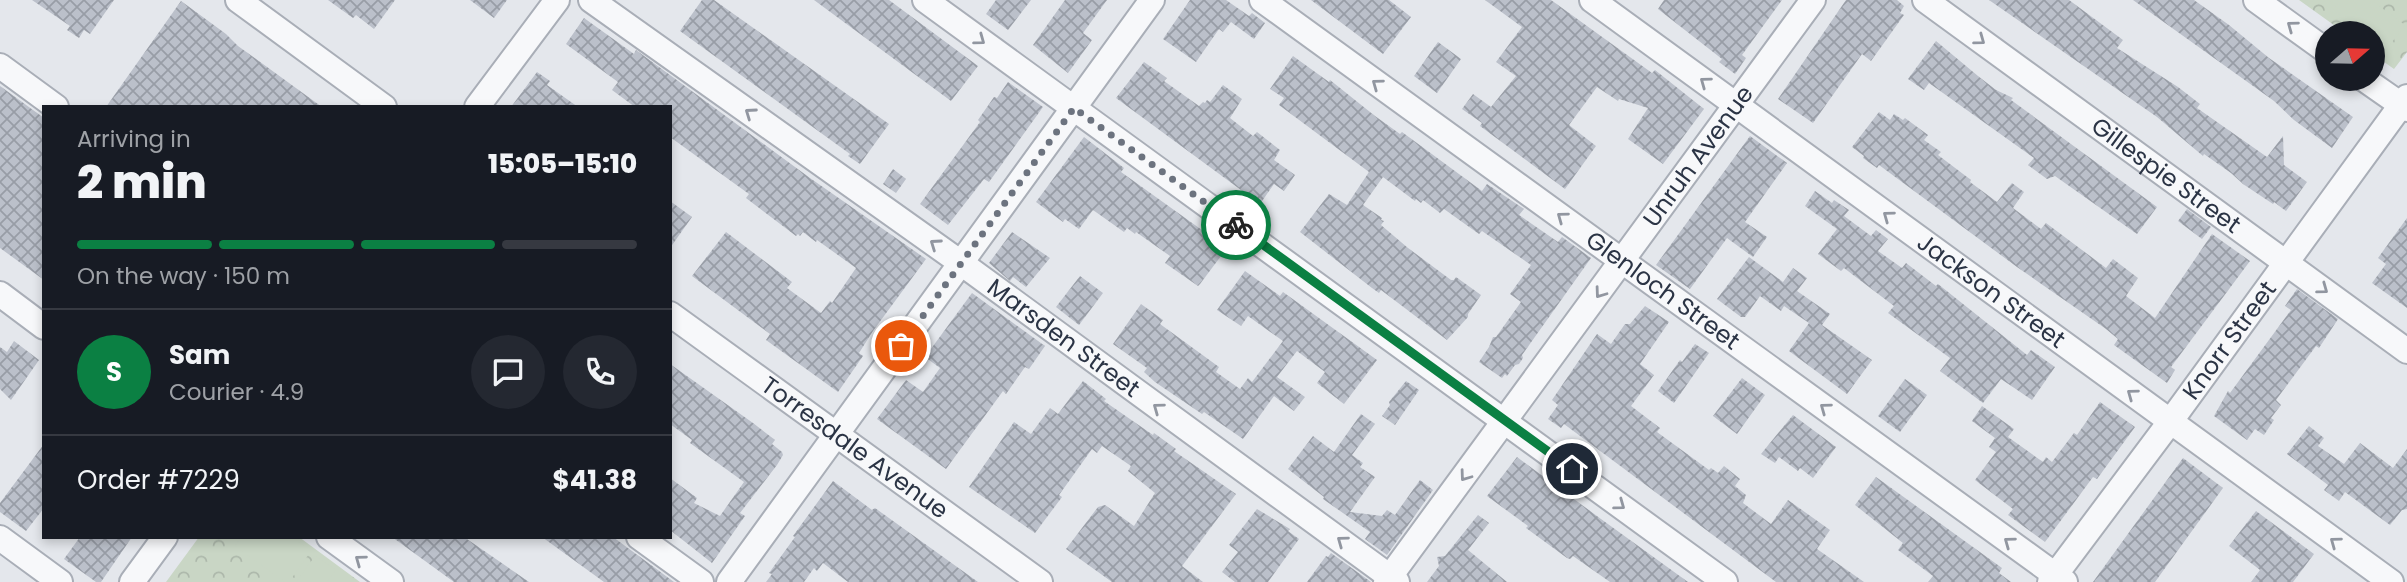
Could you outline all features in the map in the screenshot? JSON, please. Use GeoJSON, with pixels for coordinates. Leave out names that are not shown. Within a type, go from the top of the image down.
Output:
{"type":"FeatureCollection","features":[{"type":"Feature","properties":{"kind":"street"},"geometry":{"type":"LineString","coordinates":[[238,0],[381,105]]}},
{"type":"Feature","properties":{"kind":"street"},"geometry":{"type":"LineString","coordinates":[[478,105],[557,0]]}},
{"type":"Feature","properties":{"kind":"street","name":"Marsden Street"},"geometry":{"type":"LineString","coordinates":[[592,0],[961,263],[1391,580]]}},
{"type":"Feature","properties":{"kind":"street"},"geometry":{"type":"LineString","coordinates":[[925,0],[1725,582]]}},
{"type":"Feature","properties":{"kind":"street"},"geometry":{"type":"LineString","coordinates":[[729,582],[1153,0]]}},
{"type":"Feature","properties":{"kind":"street","name":"Glenloch Street"},"geometry":{"type":"LineString","coordinates":[[1262,0],[2057,580]]}},
{"type":"Feature","properties":{"kind":"street","name":"Jackson Street"},"geometry":{"type":"LineString","coordinates":[[1592,0],[2391,582]]}},
{"type":"Feature","properties":{"kind":"street","name":"Unruh Avenue"},"geometry":{"type":"LineString","coordinates":[[1391,580],[1813,0]]}},
{"type":"Feature","properties":{"kind":"street","name":"Gillespie Street"},"geometry":{"type":"LineString","coordinates":[[1925,0],[2407,351]]}},
{"type":"Feature","properties":{"kind":"street"},"geometry":{"type":"LineString","coordinates":[[2256,0],[2315,43]]}},
{"type":"Feature","properties":{"kind":"street"},"geometry":{"type":"LineString","coordinates":[[0,66],[53,105]]}},
{"type":"Feature","properties":{"kind":"street"},"geometry":{"type":"LineString","coordinates":[[2384,91],[2405,103]]}},
{"type":"Feature","properties":{"kind":"street","name":"Knorr Street"},"geometry":{"type":"LineString","coordinates":[[2057,580],[2405,103]]}},
{"type":"Feature","properties":{"kind":"street"},"geometry":{"type":"LineString","coordinates":[[0,294],[42,326]]}},
{"type":"Feature","properties":{"kind":"street","name":"Torresdale Avenue"},"geometry":{"type":"LineString","coordinates":[[672,315],[1040,582]]}},
{"type":"Feature","properties":{"kind":"street"},"geometry":{"type":"LineString","coordinates":[[0,538],[60,582]]}},
{"type":"Feature","properties":{"kind":"street"},"geometry":{"type":"LineString","coordinates":[[132,582],[164,539]]}},
{"type":"Feature","properties":{"kind":"street"},"geometry":{"type":"LineString","coordinates":[[332,539],[391,582]]}},
{"type":"Feature","properties":{"kind":"street"},"geometry":{"type":"LineString","coordinates":[[642,539],[701,582]]}},
{"type":"Feature","properties":{"kind":"green space"},"geometry":{"type":"Polygon","coordinates":[[[2299,0],[2407,0],[2407,52],[2394,69],[2385,63],[2385,21],[2328,21],[2299,0]]]}},
{"type":"Feature","properties":{"kind":"green space"},"geometry":{"type":"Polygon","coordinates":[[[2340,0],[2371,0],[2405,25],[2386,50],[2385,21],[2348,21],[2333,10],[2340,0]]]}},
{"type":"Feature","properties":{"kind":"green space"},"geometry":{"type":"Polygon","coordinates":[[[198,539],[302,539],[360,582],[166,582],[198,539]]]}},
{"type":"Feature","properties":{"kind":"green space"},"geometry":{"type":"Polygon","coordinates":[[[240,539],[295,539],[311,551],[289,582],[285,582],[235,546],[240,539]]]}},
{"type":"Feature","properties":{"kind":"green space"},"geometry":{"type":"Polygon","coordinates":[[[315,556],[336,570],[327,582],[296,582],[315,556]]]}},
{"type":"Feature","properties":{"kind":"building"},"geometry":{"type":"Polygon","coordinates":[[[32,0],[114,0],[90,34],[84,30],[79,38],[67,30],[70,26],[32,0]]]}},
{"type":"Feature","properties":{"kind":"building"},"geometry":{"type":"Polygon","coordinates":[[[328,0],[395,0],[374,29],[356,15],[353,18],[328,0]]]}},
{"type":"Feature","properties":{"kind":"building"},"geometry":{"type":"Polygon","coordinates":[[[470,0],[507,0],[494,18],[470,0]]]}},
{"type":"Feature","properties":{"kind":"building"},"geometry":{"type":"Polygon","coordinates":[[[702,0],[714,0],[889,124],[860,164],[848,156],[850,154],[680,31],[702,0]]]}},
{"type":"Feature","properties":{"kind":"building"},"geometry":{"type":"Polygon","coordinates":[[[814,0],[889,0],[978,66],[951,101],[814,0]]]}},
{"type":"Feature","properties":{"kind":"building"},"geometry":{"type":"Polygon","coordinates":[[[996,0],[1031,0],[1008,30],[986,14],[996,0]]]}},
{"type":"Feature","properties":{"kind":"building"},"geometry":{"type":"Polygon","coordinates":[[[1065,0],[1107,0],[1083,33],[1092,40],[1068,73],[1033,45],[1065,0]]]}},
{"type":"Feature","properties":{"kind":"building"},"geometry":{"type":"Polygon","coordinates":[[[1190,0],[1226,0],[1265,23],[1254,39],[1231,22],[1223,32],[1219,29],[1196,62],[1163,39],[1190,0]]]}},
{"type":"Feature","properties":{"kind":"building"},"geometry":{"type":"Polygon","coordinates":[[[1311,0],[1389,0],[1411,17],[1383,54],[1311,0]]]}},
{"type":"Feature","properties":{"kind":"building"},"geometry":{"type":"Polygon","coordinates":[[[1485,0],[1551,0],[1652,73],[1655,70],[1704,109],[1663,164],[1628,139],[1648,108],[1619,99],[1618,101],[1597,87],[1569,125],[1596,146],[1565,189],[1480,126],[1482,123],[1462,109],[1473,94],[1491,107],[1516,76],[1496,62],[1522,27],[1485,0]]]}},
{"type":"Feature","properties":{"kind":"building"},"geometry":{"type":"Polygon","coordinates":[[[1664,0],[1782,0],[1742,55],[1746,58],[1735,74],[1719,62],[1722,59],[1658,9],[1664,0]]]}},
{"type":"Feature","properties":{"kind":"building"},"geometry":{"type":"Polygon","coordinates":[[[1846,0],[1897,0],[1904,6],[1900,13],[1904,15],[1871,61],[1862,54],[1813,123],[1778,99],[1846,0]]]}},
{"type":"Feature","properties":{"kind":"building"},"geometry":{"type":"Polygon","coordinates":[[[1989,0],[2069,0],[2123,40],[2117,48],[2178,87],[2200,104],[2197,108],[2267,157],[2283,136],[2284,165],[2307,182],[2286,211],[2274,202],[2273,204],[2204,154],[2203,156],[2157,117],[1989,0]]]}},
{"type":"Feature","properties":{"kind":"building"},"geometry":{"type":"Polygon","coordinates":[[[2133,0],[2194,0],[2269,58],[2353,117],[2332,148],[2294,120],[2274,101],[2133,0]]]}},
{"type":"Feature","properties":{"kind":"building"},"geometry":{"type":"Polygon","coordinates":[[[181,1],[319,105],[107,105],[181,1]]]}},
{"type":"Feature","properties":{"kind":"building"},"geometry":{"type":"Polygon","coordinates":[[[584,18],[634,54],[636,50],[810,178],[926,259],[873,331],[859,353],[863,356],[838,392],[766,340],[770,334],[692,276],[726,232],[792,282],[787,288],[821,313],[830,301],[832,303],[856,268],[803,232],[796,236],[746,198],[749,194],[672,138],[672,105],[632,105],[612,90],[618,82],[566,44],[584,18]]]}},
{"type":"Feature","properties":{"kind":"building"},"geometry":{"type":"Polygon","coordinates":[[[1936,41],[1996,90],[2013,98],[2011,100],[2157,207],[2137,234],[2055,176],[2047,179],[2028,165],[2034,158],[1929,83],[1924,90],[1908,79],[1936,41]]]}},
{"type":"Feature","properties":{"kind":"building"},"geometry":{"type":"Polygon","coordinates":[[[1438,42],[1461,59],[1437,93],[1414,76],[1438,42]]]}},
{"type":"Feature","properties":{"kind":"building"},"geometry":{"type":"Polygon","coordinates":[[[1293,56],[1482,191],[1487,184],[1524,209],[1519,215],[1558,242],[1562,237],[1591,258],[1522,355],[1519,364],[1515,365],[1507,376],[1505,374],[1502,378],[1479,362],[1493,337],[1496,337],[1521,302],[1510,294],[1531,265],[1444,209],[1440,213],[1423,200],[1421,203],[1416,199],[1415,201],[1383,177],[1363,205],[1382,218],[1384,221],[1381,225],[1408,248],[1451,280],[1456,277],[1481,295],[1468,317],[1447,340],[1381,290],[1379,293],[1372,288],[1300,232],[1329,194],[1347,205],[1369,172],[1279,105],[1284,98],[1270,89],[1293,56]]]}},
{"type":"Feature","properties":{"kind":"building"},"geometry":{"type":"Polygon","coordinates":[[[1144,62],[1167,78],[1164,81],[1199,106],[1207,100],[1210,102],[1223,85],[1242,99],[1230,118],[1253,136],[1257,132],[1280,150],[1274,160],[1295,175],[1284,191],[1274,184],[1260,204],[1116,98],[1144,62]]]}},
{"type":"Feature","properties":{"kind":"building"},"geometry":{"type":"Polygon","coordinates":[[[537,72],[550,81],[547,85],[575,105],[512,105],[537,72]]]}},
{"type":"Feature","properties":{"kind":"building"},"geometry":{"type":"Polygon","coordinates":[[[1008,82],[1043,107],[989,182],[984,179],[948,225],[920,204],[980,122],[978,120],[994,97],[997,98],[1008,82]]]}},
{"type":"Feature","properties":{"kind":"building"},"geometry":{"type":"Polygon","coordinates":[[[0,86],[42,117],[42,279],[0,248],[0,86]]]}},
{"type":"Feature","properties":{"kind":"building"},"geometry":{"type":"Polygon","coordinates":[[[1879,112],[1890,120],[1894,114],[1903,120],[1905,118],[1928,135],[1924,140],[1941,152],[1938,155],[1997,202],[2012,183],[2024,192],[2013,208],[2041,229],[2046,223],[2106,268],[2113,259],[2138,278],[2126,296],[2155,318],[2212,234],[2250,261],[2171,367],[2175,370],[2167,383],[2114,345],[2118,339],[2106,329],[1879,165],[1877,168],[1863,158],[1864,156],[1852,147],[1879,112]]]}},
{"type":"Feature","properties":{"kind":"building"},"geometry":{"type":"Polygon","coordinates":[[[1750,136],[1787,163],[1745,222],[1767,237],[1753,257],[1727,238],[1690,289],[1656,265],[1750,136]]]}},
{"type":"Feature","properties":{"kind":"building"},"geometry":{"type":"Polygon","coordinates":[[[1084,137],[1124,168],[1121,172],[1227,248],[1198,286],[1165,263],[1170,256],[1136,232],[1135,234],[1127,228],[1124,232],[1093,210],[1079,229],[1065,219],[1063,222],[1036,202],[1084,137]]]}},
{"type":"Feature","properties":{"kind":"building"},"geometry":{"type":"Polygon","coordinates":[[[893,169],[906,179],[896,193],[883,184],[893,169]]]}},
{"type":"Feature","properties":{"kind":"building"},"geometry":{"type":"Polygon","coordinates":[[[1815,191],[1832,203],[1834,200],[1849,210],[1844,216],[1871,236],[1876,230],[1888,239],[1878,251],[1902,268],[1906,263],[1936,286],[1938,284],[2027,355],[2031,350],[2055,367],[2032,400],[2001,379],[1983,403],[1940,371],[1950,358],[1888,313],[1894,306],[1844,268],[1841,271],[1818,254],[1837,229],[1805,206],[1815,191]]]}},
{"type":"Feature","properties":{"kind":"building"},"geometry":{"type":"Polygon","coordinates":[[[672,202],[692,217],[672,245],[672,202]]]}},
{"type":"Feature","properties":{"kind":"building"},"geometry":{"type":"Polygon","coordinates":[[[2187,209],[2211,227],[2202,239],[2178,221],[2187,209]]]}},
{"type":"Feature","properties":{"kind":"building"},"geometry":{"type":"Polygon","coordinates":[[[2407,218],[2407,308],[2372,283],[2386,264],[2378,258],[2407,218]]]}},
{"type":"Feature","properties":{"kind":"building"},"geometry":{"type":"Polygon","coordinates":[[[1012,232],[1050,258],[1026,287],[1013,277],[1010,281],[989,263],[1012,232]]]}},
{"type":"Feature","properties":{"kind":"building"},"geometry":{"type":"Polygon","coordinates":[[[1749,257],[1783,282],[1793,268],[1807,278],[1797,291],[1830,314],[1822,325],[1872,360],[1847,394],[1789,351],[1809,323],[1784,306],[1781,311],[1760,296],[1745,317],[1741,317],[1717,299],[1749,257]]]}},
{"type":"Feature","properties":{"kind":"building"},"geometry":{"type":"Polygon","coordinates":[[[1245,271],[1280,296],[1283,292],[1377,360],[1344,404],[1317,383],[1325,372],[1297,351],[1277,377],[1305,397],[1294,411],[1274,396],[1243,439],[1155,382],[1144,372],[1147,368],[1113,344],[1141,304],[1163,320],[1160,324],[1219,367],[1216,372],[1240,389],[1248,378],[1252,382],[1283,341],[1248,316],[1241,326],[1217,310],[1245,271]]]}},
{"type":"Feature","properties":{"kind":"building"},"geometry":{"type":"Polygon","coordinates":[[[1080,276],[1103,293],[1079,325],[1056,307],[1080,276]]]}},
{"type":"Feature","properties":{"kind":"building"},"geometry":{"type":"Polygon","coordinates":[[[2297,289],[2338,319],[2319,348],[2316,346],[2276,400],[2281,405],[2271,418],[2274,420],[2264,435],[2255,429],[2247,440],[2214,416],[2228,391],[2230,393],[2291,310],[2285,306],[2297,289]]]}},
{"type":"Feature","properties":{"kind":"building"},"geometry":{"type":"Polygon","coordinates":[[[972,293],[1045,346],[1029,369],[1025,367],[1006,394],[1003,391],[946,469],[877,419],[906,380],[923,392],[940,368],[925,357],[972,293]]]}},
{"type":"Feature","properties":{"kind":"building"},"geometry":{"type":"Polygon","coordinates":[[[1645,306],[1669,322],[1640,364],[1654,375],[1631,406],[1660,428],[1657,432],[1709,470],[1711,468],[1718,473],[1724,466],[1740,479],[1735,486],[1746,495],[1743,503],[1771,524],[1788,500],[1830,530],[1817,549],[1864,582],[1776,582],[1564,424],[1561,428],[1548,419],[1558,405],[1552,400],[1597,334],[1611,344],[1625,324],[1630,324],[1645,306]]]}},
{"type":"Feature","properties":{"kind":"building"},"geometry":{"type":"Polygon","coordinates":[[[14,341],[39,360],[11,400],[0,389],[0,347],[7,352],[14,341]]]}},
{"type":"Feature","properties":{"kind":"building"},"geometry":{"type":"Polygon","coordinates":[[[1695,344],[1709,353],[1674,403],[1658,391],[1695,344]]]}},
{"type":"Feature","properties":{"kind":"building"},"geometry":{"type":"Polygon","coordinates":[[[672,365],[775,440],[772,444],[783,455],[740,513],[745,516],[712,563],[672,532],[672,479],[697,498],[694,503],[720,516],[744,482],[690,443],[692,440],[672,425],[672,365]]]}},
{"type":"Feature","properties":{"kind":"building"},"geometry":{"type":"Polygon","coordinates":[[[1742,378],[1765,395],[1737,434],[1713,416],[1742,378]]]}},
{"type":"Feature","properties":{"kind":"building"},"geometry":{"type":"Polygon","coordinates":[[[1905,379],[1927,395],[1900,432],[1878,416],[1905,379]]]}},
{"type":"Feature","properties":{"kind":"building"},"geometry":{"type":"Polygon","coordinates":[[[1083,381],[1106,399],[1104,401],[1153,435],[1154,433],[1176,449],[1174,451],[1236,494],[1182,566],[1203,582],[1112,582],[1066,549],[1098,507],[1105,505],[1134,526],[1155,493],[1128,471],[1131,466],[1102,446],[1097,453],[1092,449],[1059,495],[1062,497],[1035,533],[969,487],[1014,422],[1031,434],[1050,408],[1058,414],[1083,381]]]}},
{"type":"Feature","properties":{"kind":"building"},"geometry":{"type":"Polygon","coordinates":[[[1406,381],[1419,390],[1395,425],[1382,416],[1390,405],[1389,402],[1406,381]]]}},
{"type":"Feature","properties":{"kind":"building"},"geometry":{"type":"Polygon","coordinates":[[[2100,402],[2135,427],[2097,479],[2093,477],[2045,542],[2008,515],[2013,509],[1975,480],[1996,452],[1989,447],[1995,438],[1972,421],[1982,406],[2014,429],[2008,437],[2043,462],[2046,457],[2052,462],[2074,433],[2077,435],[2100,402]]]}},
{"type":"Feature","properties":{"kind":"building"},"geometry":{"type":"Polygon","coordinates":[[[1361,414],[1375,424],[1352,455],[1363,463],[1360,467],[1375,477],[1350,512],[1382,516],[1387,510],[1395,515],[1420,480],[1433,490],[1387,555],[1365,539],[1370,532],[1323,499],[1324,497],[1288,469],[1313,436],[1334,452],[1361,414]]]}},
{"type":"Feature","properties":{"kind":"building"},"geometry":{"type":"Polygon","coordinates":[[[1793,415],[1836,447],[1813,478],[1779,457],[1775,463],[1761,454],[1793,415]]]}},
{"type":"Feature","properties":{"kind":"building"},"geometry":{"type":"Polygon","coordinates":[[[2309,426],[2324,438],[2318,446],[2344,464],[2360,443],[2393,468],[2407,449],[2407,509],[2402,510],[2390,525],[2345,492],[2339,501],[2324,490],[2328,485],[2287,454],[2309,426]]]}},
{"type":"Feature","properties":{"kind":"building"},"geometry":{"type":"Polygon","coordinates":[[[42,447],[42,511],[26,531],[0,512],[0,503],[42,447]]]}},
{"type":"Feature","properties":{"kind":"building"},"geometry":{"type":"Polygon","coordinates":[[[1517,457],[1688,582],[1610,582],[1573,556],[1567,558],[1487,496],[1517,457]]]}},
{"type":"Feature","properties":{"kind":"building"},"geometry":{"type":"Polygon","coordinates":[[[2183,458],[2223,488],[2155,582],[2093,582],[2183,458]]]}},
{"type":"Feature","properties":{"kind":"building"},"geometry":{"type":"Polygon","coordinates":[[[1876,477],[2002,568],[1999,573],[2011,582],[1928,582],[1933,576],[1898,550],[1903,543],[1855,505],[1876,477]]]}},
{"type":"Feature","properties":{"kind":"building"},"geometry":{"type":"Polygon","coordinates":[[[833,481],[978,582],[848,582],[823,563],[817,571],[814,568],[804,582],[766,582],[772,574],[769,573],[795,537],[793,536],[833,481]]]}},
{"type":"Feature","properties":{"kind":"building"},"geometry":{"type":"Polygon","coordinates":[[[1257,509],[1290,529],[1288,531],[1299,539],[1268,582],[1235,582],[1222,572],[1238,552],[1229,545],[1257,509]]]}},
{"type":"Feature","properties":{"kind":"building"},"geometry":{"type":"Polygon","coordinates":[[[2256,511],[2314,554],[2293,582],[2251,582],[2260,570],[2229,546],[2256,511]]]}},
{"type":"Feature","properties":{"kind":"building"},"geometry":{"type":"Polygon","coordinates":[[[1478,515],[1489,523],[1468,550],[1507,582],[1427,582],[1439,566],[1437,557],[1445,556],[1478,515]]]}},
{"type":"Feature","properties":{"kind":"building"},"geometry":{"type":"Polygon","coordinates":[[[79,539],[131,539],[101,582],[96,582],[64,559],[79,539]]]}},
{"type":"Feature","properties":{"kind":"building"},"geometry":{"type":"Polygon","coordinates":[[[395,539],[467,539],[529,582],[454,582],[395,539]]]}},
{"type":"Feature","properties":{"kind":"building"},"geometry":{"type":"Polygon","coordinates":[[[545,539],[616,539],[674,582],[604,582],[545,539]]]}},
{"type":"Feature","properties":{"kind":"building"},"geometry":{"type":"Polygon","coordinates":[[[1331,553],[1371,582],[1307,582],[1331,553]]]}},
{"type":"Feature","properties":{"kind":"way so far"},"geometry":{"type":"LineString","coordinates":[[901,346],[1074,108],[1236,225]]}},
{"type":"Feature","properties":{"kind":"route"},"geometry":{"type":"LineString","coordinates":[[1236,225],[1572,469]]}}]}
